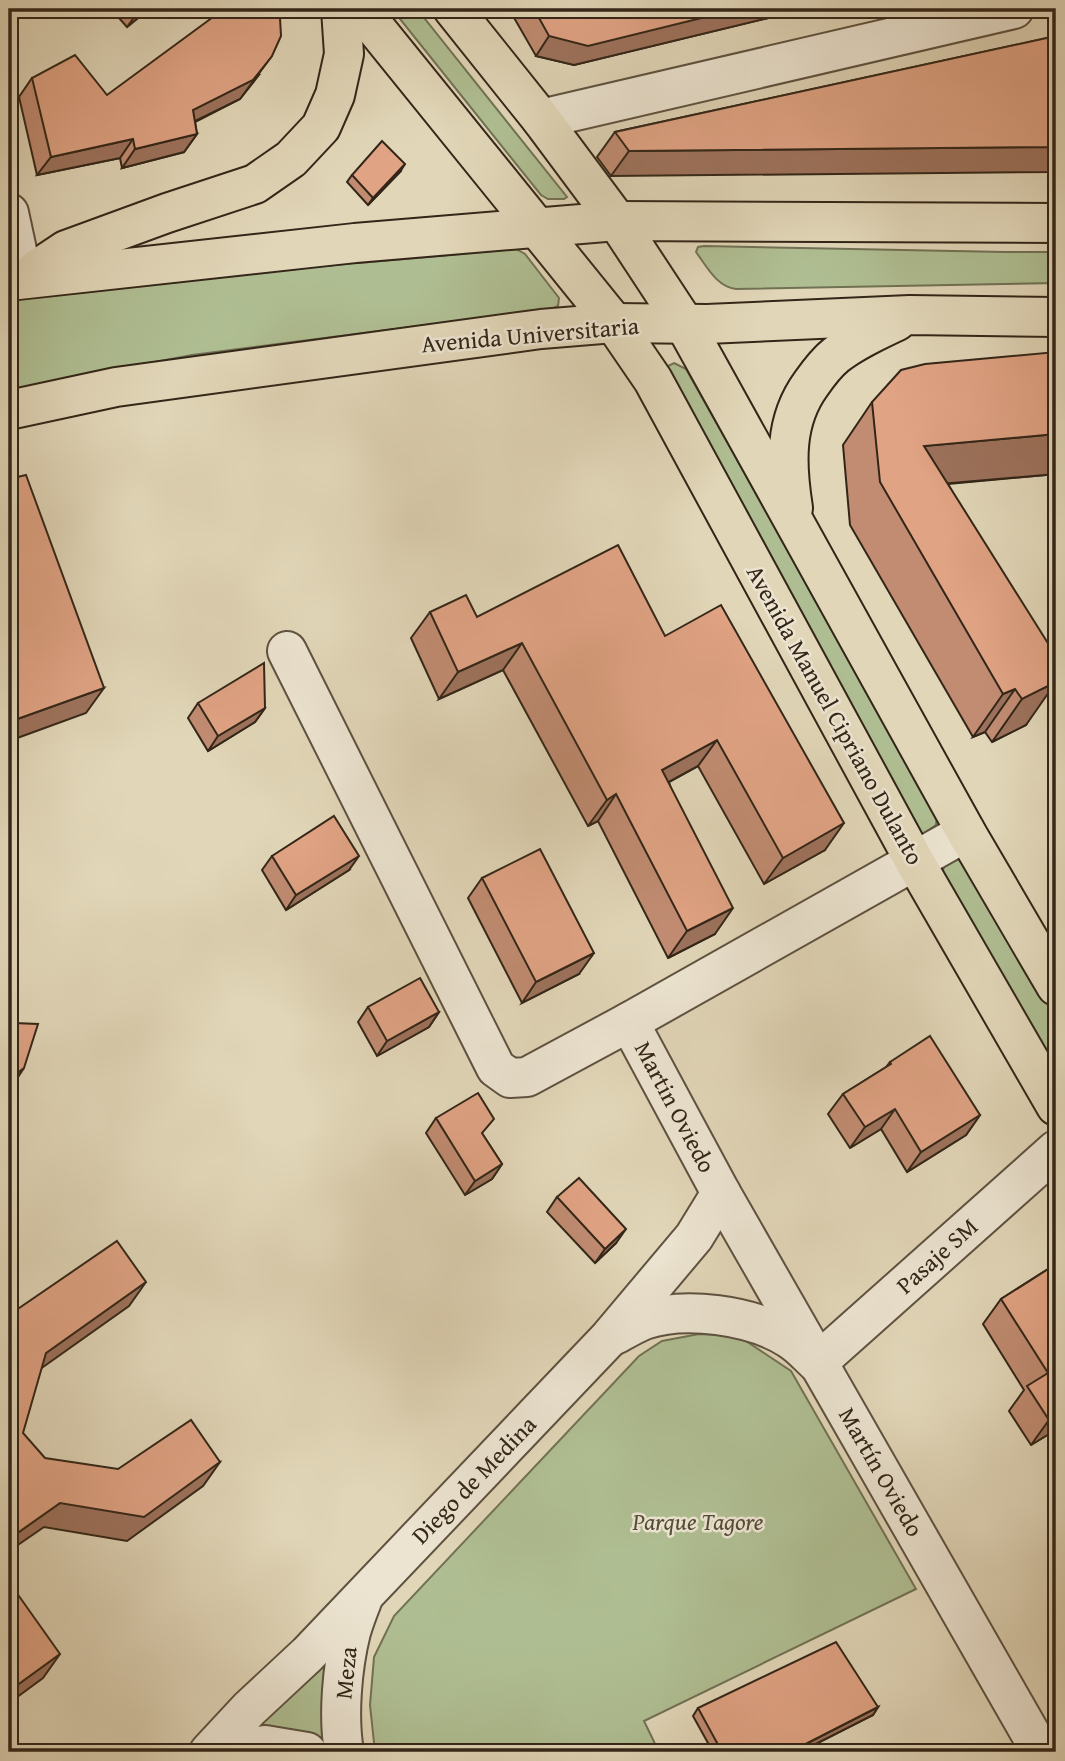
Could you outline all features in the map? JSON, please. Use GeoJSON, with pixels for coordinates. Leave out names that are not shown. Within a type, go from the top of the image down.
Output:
{"type":"FeatureCollection","features":[{"type":"Feature","properties":{"kind":"main road"},"geometry":{"type":"LineString","coordinates":[[16,279],[66,250],[255,184],[291,159],[321,127],[335,94],[344,54],[341,9]]}},
{"type":"Feature","properties":{"kind":"main road","name":"Avenida Manuel Cipriano Dulanto"},"geometry":{"type":"LineString","coordinates":[[360,9],[614,323],[653,380],[915,862],[1056,1106]]}},
{"type":"Feature","properties":{"kind":"main road"},"geometry":{"type":"LineString","coordinates":[[453,9],[541,119],[617,221],[684,323],[966,832],[1056,986]]}},
{"type":"Feature","properties":{"kind":"main road"},"geometry":{"type":"LineString","coordinates":[[16,279],[355,243],[617,221],[1056,223]]}},
{"type":"Feature","properties":{"kind":"main road"},"geometry":{"type":"LineString","coordinates":[[796,527],[788,455],[792,424],[800,401],[834,356],[855,342],[910,315]]}},
{"type":"Feature","properties":{"kind":"main road","name":"Avenida Universitaria"},"geometry":{"type":"LineString","coordinates":[[9,410],[116,387],[541,329],[614,323],[707,324],[910,315],[1056,317]]}},
{"type":"Feature","properties":{"kind":"street"},"geometry":{"type":"LineString","coordinates":[[541,119],[1014,9]]}},
{"type":"Feature","properties":{"kind":"street"},"geometry":{"type":"LineString","coordinates":[[9,213],[16,279]]}},
{"type":"Feature","properties":{"kind":"street"},"geometry":{"type":"LineString","coordinates":[[287,651],[496,1068],[510,1078],[527,1077],[629,1022],[966,832]]}},
{"type":"Feature","properties":{"kind":"street","name":"Martin Oviedo"},"geometry":{"type":"LineString","coordinates":[[629,1022],[721,1193]]}},
{"type":"Feature","properties":{"kind":"street","name":"Pasaje SM"},"geometry":{"type":"LineString","coordinates":[[817,1363],[1056,1150]]}},
{"type":"Feature","properties":{"kind":"street","name":"Diego de Medina"},"geometry":{"type":"LineString","coordinates":[[209,1752],[249,1709],[308,1654],[609,1338],[694,1237],[721,1193]]}},
{"type":"Feature","properties":{"kind":"street","name":"Martín Oviedo"},"geometry":{"type":"LineString","coordinates":[[721,1193],[1041,1752]]}},
{"type":"Feature","properties":{"kind":"street"},"geometry":{"type":"LineString","coordinates":[[609,1338],[644,1320],[677,1313],[702,1313],[766,1327],[790,1338],[817,1363]]}},
{"type":"Feature","properties":{"kind":"street","name":"Meza"},"geometry":{"type":"LineString","coordinates":[[344,1752],[342,1699],[346,1661],[351,1631],[364,1596]]}},
{"type":"Feature","properties":{"kind":"street"},"geometry":{"type":"LineString","coordinates":[[224,1752],[265,1745],[307,1752]]}},
{"type":"Feature","properties":{"kind":"green space"},"geometry":{"type":"Polygon","coordinates":[[[392,9],[417,9],[567,197],[548,199],[541,195],[392,9]]]}},
{"type":"Feature","properties":{"kind":"green space"},"geometry":{"type":"Polygon","coordinates":[[[698,247],[1056,252],[1056,283],[736,289],[723,284],[708,270],[696,252],[698,247]]]}},
{"type":"Feature","properties":{"kind":"green space"},"geometry":{"type":"Polygon","coordinates":[[[516,249],[525,254],[559,298],[558,306],[552,309],[192,355],[9,390],[9,299],[223,275],[516,249]]]}},
{"type":"Feature","properties":{"kind":"green space"},"geometry":{"type":"Polygon","coordinates":[[[674,363],[686,369],[937,814],[936,825],[923,834],[910,829],[662,369],[674,363]]]}},
{"type":"Feature","properties":{"kind":"green space"},"geometry":{"type":"Polygon","coordinates":[[[958,859],[967,868],[1056,1018],[1056,1078],[940,878],[945,865],[958,859]]]}},
{"type":"Feature","properties":{"kind":"green space","name":"Parque Tagore"},"geometry":{"type":"Polygon","coordinates":[[[699,1334],[737,1335],[791,1371],[916,1589],[644,1721],[659,1752],[375,1752],[370,1705],[374,1657],[394,1616],[639,1356],[662,1341],[699,1334]]]}},
{"type":"Feature","properties":{"kind":"green space"},"geometry":{"type":"Polygon","coordinates":[[[330,1661],[332,1750],[248,1726],[291,1696],[330,1661]]]}},
{"type":"Feature","properties":{"kind":"building"},"geometry":{"type":"Polygon","coordinates":[[[224,9],[278,9],[281,36],[272,56],[253,80],[193,110],[197,134],[135,149],[133,139],[51,157],[32,78],[75,55],[107,95],[224,9]]]}},
{"type":"Feature","properties":{"kind":"building"},"geometry":{"type":"Polygon","coordinates":[[[534,9],[738,9],[588,46],[549,36],[534,9]]]}},
{"type":"Feature","properties":{"kind":"building"},"geometry":{"type":"Polygon","coordinates":[[[1056,36],[1056,147],[629,151],[615,132],[1056,36]]]}},
{"type":"Feature","properties":{"kind":"building"},"geometry":{"type":"Polygon","coordinates":[[[382,141],[405,164],[373,198],[352,175],[382,141]]]}},
{"type":"Feature","properties":{"kind":"building"},"geometry":{"type":"Polygon","coordinates":[[[1056,352],[1056,434],[924,446],[1056,656],[1056,666],[1050,670],[1056,682],[1022,699],[1015,689],[1003,694],[880,482],[872,402],[901,370],[925,364],[1056,352]]]}},
{"type":"Feature","properties":{"kind":"building"},"geometry":{"type":"Polygon","coordinates":[[[26,475],[104,688],[9,722],[9,479],[26,475]]]}},
{"type":"Feature","properties":{"kind":"building"},"geometry":{"type":"Polygon","coordinates":[[[618,545],[665,636],[721,605],[844,823],[783,858],[717,740],[662,770],[733,908],[687,931],[616,794],[607,800],[522,643],[458,672],[430,612],[466,595],[477,617],[618,545]]]}},
{"type":"Feature","properties":{"kind":"building"},"geometry":{"type":"Polygon","coordinates":[[[264,663],[265,708],[218,736],[198,703],[264,663]]]}},
{"type":"Feature","properties":{"kind":"building"},"geometry":{"type":"Polygon","coordinates":[[[334,816],[359,856],[296,895],[272,856],[334,816]]]}},
{"type":"Feature","properties":{"kind":"building"},"geometry":{"type":"Polygon","coordinates":[[[540,849],[594,953],[536,982],[482,878],[540,849]]]}},
{"type":"Feature","properties":{"kind":"building"},"geometry":{"type":"Polygon","coordinates":[[[420,978],[439,1012],[387,1041],[368,1007],[420,978]]]}},
{"type":"Feature","properties":{"kind":"building"},"geometry":{"type":"Polygon","coordinates":[[[9,1015],[14,1023],[38,1024],[24,1068],[9,1079],[9,1015]]]}},
{"type":"Feature","properties":{"kind":"building"},"geometry":{"type":"Polygon","coordinates":[[[930,1036],[980,1115],[921,1152],[895,1109],[865,1127],[843,1094],[930,1036]]]}},
{"type":"Feature","properties":{"kind":"building"},"geometry":{"type":"Polygon","coordinates":[[[478,1093],[494,1119],[482,1133],[502,1164],[475,1181],[436,1118],[478,1093]]]}},
{"type":"Feature","properties":{"kind":"building"},"geometry":{"type":"Polygon","coordinates":[[[579,1178],[626,1229],[605,1249],[557,1197],[579,1178]]]}},
{"type":"Feature","properties":{"kind":"building"},"geometry":{"type":"Polygon","coordinates":[[[117,1241],[146,1282],[46,1353],[23,1433],[45,1458],[118,1469],[191,1420],[220,1462],[144,1517],[60,1503],[9,1539],[9,1315],[117,1241]]]}},
{"type":"Feature","properties":{"kind":"building"},"geometry":{"type":"Polygon","coordinates":[[[1056,1264],[1056,1415],[1049,1420],[1027,1386],[1048,1373],[1001,1299],[1056,1264]]]}},
{"type":"Feature","properties":{"kind":"building"},"geometry":{"type":"Polygon","coordinates":[[[9,1582],[60,1654],[9,1691],[9,1582]]]}},
{"type":"Feature","properties":{"kind":"building"},"geometry":{"type":"Polygon","coordinates":[[[836,1642],[878,1707],[790,1752],[722,1752],[698,1708],[836,1642]]]}}]}
